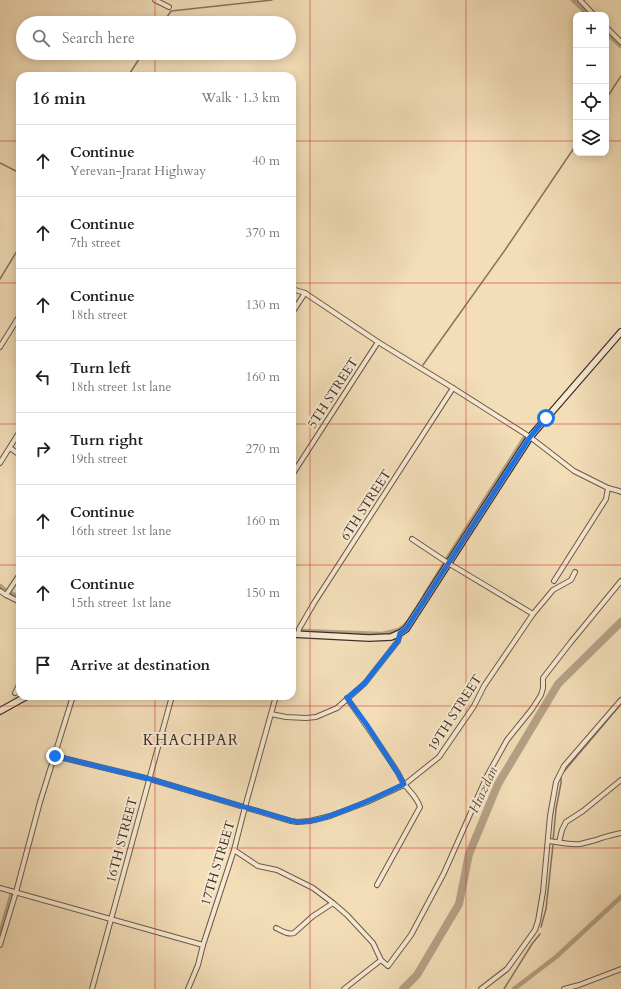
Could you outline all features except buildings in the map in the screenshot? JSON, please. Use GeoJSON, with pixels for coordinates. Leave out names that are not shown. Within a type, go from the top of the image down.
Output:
{"type":"FeatureCollection","features":[{"type":"Feature","properties":{"kind":"main road"},"geometry":{"type":"LineString","coordinates":[[296,635],[370,638],[391,637],[406,629],[530,437],[621,332]]}},
{"type":"Feature","properties":{"kind":"main road"},"geometry":{"type":"LineString","coordinates":[[0,712],[20,700]]}},
{"type":"Feature","properties":{"kind":"street"},"geometry":{"type":"LineString","coordinates":[[155,0],[169,7]]}},
{"type":"Feature","properties":{"kind":"street"},"geometry":{"type":"LineString","coordinates":[[580,0],[591,12]]}},
{"type":"Feature","properties":{"kind":"street"},"geometry":{"type":"LineString","coordinates":[[609,30],[621,42]]}},
{"type":"Feature","properties":{"kind":"street"},"geometry":{"type":"LineString","coordinates":[[296,290],[305,293],[378,342],[530,437],[574,471],[608,488],[621,492]]}},
{"type":"Feature","properties":{"kind":"street"},"geometry":{"type":"LineString","coordinates":[[296,307],[305,293]]}},
{"type":"Feature","properties":{"kind":"street"},"geometry":{"type":"LineString","coordinates":[[0,347],[16,321]]}},
{"type":"Feature","properties":{"kind":"street","name":"5TH STREET"},"geometry":{"type":"LineString","coordinates":[[296,469],[378,342]]}},
{"type":"Feature","properties":{"kind":"street","name":"6TH STREET"},"geometry":{"type":"LineString","coordinates":[[296,633],[453,388]]}},
{"type":"Feature","properties":{"kind":"street"},"geometry":{"type":"LineString","coordinates":[[0,463],[16,438]]}},
{"type":"Feature","properties":{"kind":"street"},"geometry":{"type":"LineString","coordinates":[[10,448],[16,452]]}},
{"type":"Feature","properties":{"kind":"street"},"geometry":{"type":"LineString","coordinates":[[554,581],[606,498],[608,488]]}},
{"type":"Feature","properties":{"kind":"street"},"geometry":{"type":"LineString","coordinates":[[412,539],[448,564],[533,614]]}},
{"type":"Feature","properties":{"kind":"street","name":"19TH STREET"},"geometry":{"type":"LineString","coordinates":[[55,756],[150,779],[292,821],[310,822],[330,816],[367,802],[404,784],[439,757],[474,706],[484,686],[533,614],[553,590],[571,580],[575,572]]}},
{"type":"Feature","properties":{"kind":"street"},"geometry":{"type":"LineString","coordinates":[[6,596],[16,580]]}},
{"type":"Feature","properties":{"kind":"street"},"geometry":{"type":"LineString","coordinates":[[234,850],[258,866],[277,870],[313,888],[333,902],[373,943],[381,960],[388,966],[411,935],[444,873],[487,776],[507,740],[532,709],[541,695],[543,678],[621,581]]}},
{"type":"Feature","properties":{"kind":"street"},"geometry":{"type":"LineString","coordinates":[[0,591],[6,596],[16,600]]}},
{"type":"Feature","properties":{"kind":"street"},"geometry":{"type":"LineString","coordinates":[[271,714],[286,717],[306,718],[316,717],[337,708],[364,684],[398,641],[400,633]]}},
{"type":"Feature","properties":{"kind":"street"},"geometry":{"type":"LineString","coordinates":[[347,698],[367,725],[404,784],[415,796],[420,807],[377,885]]}},
{"type":"Feature","properties":{"kind":"street"},"geometry":{"type":"LineString","coordinates":[[0,945],[40,802],[72,700]]}},
{"type":"Feature","properties":{"kind":"street","name":"16TH STREET"},"geometry":{"type":"LineString","coordinates":[[92,989],[171,700]]}},
{"type":"Feature","properties":{"kind":"street","name":"17TH STREET"},"geometry":{"type":"LineString","coordinates":[[188,989],[198,965],[203,945],[234,850],[275,700]]}},
{"type":"Feature","properties":{"kind":"street"},"geometry":{"type":"LineString","coordinates":[[482,989],[507,969],[535,930],[543,892],[550,816],[556,782],[564,766],[621,700]]}},
{"type":"Feature","properties":{"kind":"street"},"geometry":{"type":"LineString","coordinates":[[559,842],[566,822],[583,811],[621,780]]}},
{"type":"Feature","properties":{"kind":"street"},"geometry":{"type":"LineString","coordinates":[[548,841],[556,843],[581,844],[621,833]]}},
{"type":"Feature","properties":{"kind":"street"},"geometry":{"type":"LineString","coordinates":[[0,888],[203,945]]}},
{"type":"Feature","properties":{"kind":"street"},"geometry":{"type":"LineString","coordinates":[[276,928],[292,934],[313,916],[333,902]]}},
{"type":"Feature","properties":{"kind":"street"},"geometry":{"type":"LineString","coordinates":[[344,989],[381,960]]}},
{"type":"Feature","properties":{"kind":"street"},"geometry":{"type":"LineString","coordinates":[[564,989],[621,969]]}},
{"type":"Feature","properties":{"kind":"waterway"},"geometry":{"type":"LineString","coordinates":[[168,16],[171,11],[272,0]]}},
{"type":"Feature","properties":{"kind":"waterway"},"geometry":{"type":"LineString","coordinates":[[573,0],[586,12]]}},
{"type":"Feature","properties":{"kind":"waterway"},"geometry":{"type":"LineString","coordinates":[[609,35],[621,46]]}},
{"type":"Feature","properties":{"kind":"waterway"},"geometry":{"type":"LineString","coordinates":[[131,72],[138,60]]}},
{"type":"Feature","properties":{"kind":"waterway"},"geometry":{"type":"LineString","coordinates":[[609,94],[621,76]]}},
{"type":"Feature","properties":{"kind":"waterway"},"geometry":{"type":"LineString","coordinates":[[423,365],[505,250],[573,149]]}},
{"type":"Feature","properties":{"kind":"waterway"},"geometry":{"type":"LineString","coordinates":[[0,163],[16,171]]}},
{"type":"Feature","properties":{"kind":"waterway"},"geometry":{"type":"LineString","coordinates":[[0,279],[16,253]]}},
{"type":"Feature","properties":{"kind":"waterway"},"geometry":{"type":"LineString","coordinates":[[535,436],[618,339]]}},
{"type":"Feature","properties":{"kind":"waterway"},"geometry":{"type":"LineString","coordinates":[[447,559],[525,437]]}},
{"type":"Feature","properties":{"kind":"waterway"},"geometry":{"type":"LineString","coordinates":[[425,595],[445,563]]}},
{"type":"Feature","properties":{"kind":"waterway"},"geometry":{"type":"LineString","coordinates":[[0,586],[5,590]]}},
{"type":"Feature","properties":{"kind":"waterway"},"geometry":{"type":"LineString","coordinates":[[10,593],[16,595]]}},
{"type":"Feature","properties":{"kind":"waterway"},"geometry":{"type":"LineString","coordinates":[[303,631],[382,634],[399,630],[408,622]]}},
{"type":"Feature","properties":{"kind":"waterway","name":"Hrazdan"},"geometry":{"type":"LineString","coordinates":[[403,989],[417,975],[459,904],[469,854],[498,784],[558,684],[621,622]]}},
{"type":"Feature","properties":{"kind":"waterway"},"geometry":{"type":"LineString","coordinates":[[553,841],[561,775],[621,704]]}},
{"type":"Feature","properties":{"kind":"waterway"},"geometry":{"type":"LineString","coordinates":[[541,927],[546,909],[553,845]]}},
{"type":"Feature","properties":{"kind":"waterway"},"geometry":{"type":"LineString","coordinates":[[0,934],[12,893]]}},
{"type":"Feature","properties":{"kind":"waterway"},"geometry":{"type":"LineString","coordinates":[[514,989],[556,957],[621,897]]}},
{"type":"Feature","properties":{"kind":"waterway"},"geometry":{"type":"LineString","coordinates":[[504,989],[532,944],[540,934]]}},
{"type":"Feature","properties":{"kind":"district","name":"KHACHPAR"},"geometry":{"type":"Point","coordinates":[191,740]}},
{"type":"Feature","properties":{"kind":"route"},"geometry":{"type":"LineString","coordinates":[[55,756],[150,779],[297,822],[310,822],[330,816],[367,802],[404,784],[367,725],[347,698],[364,684],[398,641],[400,633],[406,629],[530,437],[546,418]]}}]}
